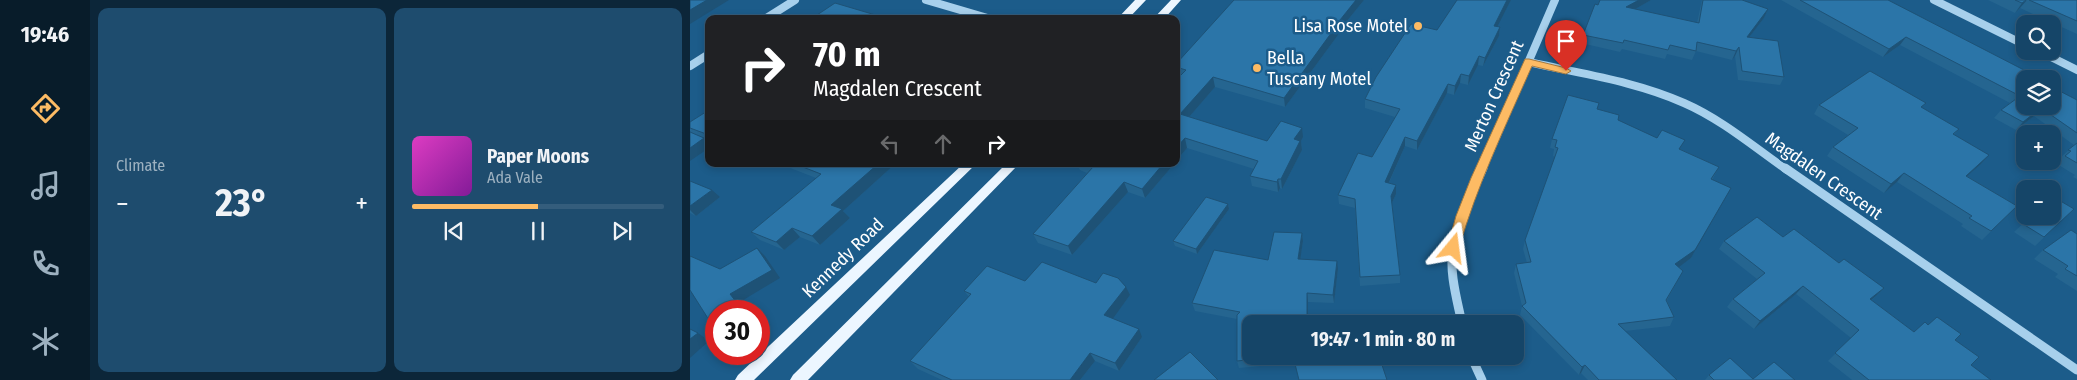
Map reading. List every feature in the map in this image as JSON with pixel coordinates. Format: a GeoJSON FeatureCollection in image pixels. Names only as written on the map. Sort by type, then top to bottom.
{"type":"FeatureCollection","features":[{"type":"Feature","properties":{"kind":"main road"},"geometry":{"type":"LineString","coordinates":[[1126,15],[1141,0]]}},
{"type":"Feature","properties":{"kind":"main road"},"geometry":{"type":"LineString","coordinates":[[1162,15],[1176,0]]}},
{"type":"Feature","properties":{"kind":"main road","name":"Kennedy Road"},"geometry":{"type":"LineString","coordinates":[[743,380],[967,167]]}},
{"type":"Feature","properties":{"kind":"main road"},"geometry":{"type":"LineString","coordinates":[[798,380],[1010,167]]}},
{"type":"Feature","properties":{"kind":"street"},"geometry":{"type":"LineString","coordinates":[[772,15],[796,0]]}},
{"type":"Feature","properties":{"kind":"street"},"geometry":{"type":"LineString","coordinates":[[926,0],[977,15]]}},
{"type":"Feature","properties":{"kind":"street","name":"Merton Crescent"},"geometry":{"type":"LineString","coordinates":[[1460,315],[1453,283],[1453,248],[1462,216],[1555,0]]}},
{"type":"Feature","properties":{"kind":"street"},"geometry":{"type":"LineString","coordinates":[[1934,0],[2016,41]]}},
{"type":"Feature","properties":{"kind":"street"},"geometry":{"type":"LineString","coordinates":[[690,66],[705,57]]}},
{"type":"Feature","properties":{"kind":"street"},"geometry":{"type":"LineString","coordinates":[[2056,60],[2077,70]]}},
{"type":"Feature","properties":{"kind":"street","name":"Magdalen Crescent"},"geometry":{"type":"LineString","coordinates":[[1529,62],[1639,88],[1678,100],[1697,109],[1731,130],[2077,370]]}},
{"type":"Feature","properties":{"kind":"street"},"geometry":{"type":"LineString","coordinates":[[1476,365],[1482,380]]}},
{"type":"Feature","properties":{"kind":"building"},"geometry":{"type":"Polygon","coordinates":[[[690,0],[707,0],[690,10],[690,0]]]}},
{"type":"Feature","properties":{"kind":"building"},"geometry":{"type":"Polygon","coordinates":[[[1234,0],[1356,0],[1284,98],[1213,77],[1180,114],[1180,76],[1186,70],[1180,68],[1180,60],[1234,0]]]}},
{"type":"Feature","properties":{"kind":"building"},"geometry":{"type":"Polygon","coordinates":[[[1457,0],[1507,0],[1494,26],[1500,27],[1485,58],[1479,56],[1469,76],[1461,74],[1455,86],[1448,84],[1417,141],[1405,137],[1385,182],[1396,185],[1391,196],[1400,275],[1360,277],[1355,199],[1338,195],[1358,153],[1372,157],[1400,109],[1365,99],[1376,77],[1411,24],[1437,30],[1457,0]]]}},
{"type":"Feature","properties":{"kind":"building"},"geometry":{"type":"Polygon","coordinates":[[[1600,0],[1639,0],[1626,7],[1699,23],[1703,0],[1742,0],[1768,9],[1747,37],[1778,41],[1784,77],[1742,71],[1739,47],[1736,51],[1697,42],[1696,51],[1670,45],[1668,50],[1624,40],[1623,43],[1583,35],[1595,4],[1598,5],[1600,0]]]}},
{"type":"Feature","properties":{"kind":"building"},"geometry":{"type":"Polygon","coordinates":[[[1800,0],[1888,0],[2024,70],[2016,70],[2016,94],[1906,37],[1889,49],[1800,0]]]}},
{"type":"Feature","properties":{"kind":"building"},"geometry":{"type":"Polygon","coordinates":[[[2015,0],[2026,0],[2022,3],[2015,0]]]}},
{"type":"Feature","properties":{"kind":"building"},"geometry":{"type":"Polygon","coordinates":[[[2029,0],[2077,0],[2077,21],[2029,0]]]}},
{"type":"Feature","properties":{"kind":"building"},"geometry":{"type":"Polygon","coordinates":[[[835,3],[876,15],[817,15],[835,3]]]}},
{"type":"Feature","properties":{"kind":"building"},"geometry":{"type":"Polygon","coordinates":[[[1870,71],[1926,103],[1921,107],[1959,129],[1953,134],[1989,155],[1966,176],[2016,207],[1991,231],[1969,218],[1972,216],[1904,173],[1891,184],[1833,147],[1858,128],[1819,105],[1870,71]]]}},
{"type":"Feature","properties":{"kind":"building"},"geometry":{"type":"Polygon","coordinates":[[[2061,92],[2077,100],[2077,133],[2051,115],[2061,115],[2061,92]]]}},
{"type":"Feature","properties":{"kind":"building"},"geometry":{"type":"Polygon","coordinates":[[[1568,95],[1599,103],[1597,109],[1619,115],[1618,120],[1657,138],[1662,130],[1685,140],[1679,149],[1719,167],[1711,179],[1731,188],[1695,250],[1675,264],[1683,271],[1666,300],[1674,317],[1618,324],[1677,380],[1599,380],[1585,365],[1582,367],[1522,306],[1526,303],[1516,264],[1531,262],[1525,240],[1558,148],[1555,147],[1557,140],[1552,139],[1568,95]]]}},
{"type":"Feature","properties":{"kind":"building"},"geometry":{"type":"Polygon","coordinates":[[[2016,99],[2016,115],[2032,115],[2023,122],[2001,110],[2016,99]]]}},
{"type":"Feature","properties":{"kind":"building"},"geometry":{"type":"Polygon","coordinates":[[[705,113],[705,134],[690,128],[690,122],[705,113]]]}},
{"type":"Feature","properties":{"kind":"building"},"geometry":{"type":"Polygon","coordinates":[[[1180,114],[1267,141],[1281,121],[1302,128],[1294,139],[1300,141],[1281,179],[1278,179],[1277,182],[1250,176],[1258,161],[1185,138],[1180,144],[1180,114]]]}},
{"type":"Feature","properties":{"kind":"building"},"geometry":{"type":"Polygon","coordinates":[[[690,132],[704,138],[690,148],[690,132]]]}},
{"type":"Feature","properties":{"kind":"building"},"geometry":{"type":"Polygon","coordinates":[[[2077,143],[2077,163],[2065,156],[2071,151],[2068,150],[2077,143]]]}},
{"type":"Feature","properties":{"kind":"building"},"geometry":{"type":"Polygon","coordinates":[[[803,167],[875,167],[831,205],[842,209],[812,236],[792,228],[776,242],[751,232],[821,174],[803,167]]]}},
{"type":"Feature","properties":{"kind":"building"},"geometry":{"type":"Polygon","coordinates":[[[1093,167],[1160,167],[1142,189],[1124,182],[1068,246],[1033,234],[1093,167]]]}},
{"type":"Feature","properties":{"kind":"building"},"geometry":{"type":"Polygon","coordinates":[[[690,181],[712,190],[690,206],[690,181]]]}},
{"type":"Feature","properties":{"kind":"building"},"geometry":{"type":"Polygon","coordinates":[[[1206,197],[1228,204],[1196,249],[1173,241],[1206,197]]]}},
{"type":"Feature","properties":{"kind":"building"},"geometry":{"type":"Polygon","coordinates":[[[2061,201],[2074,209],[2061,221],[2061,201]]]}},
{"type":"Feature","properties":{"kind":"building"},"geometry":{"type":"Polygon","coordinates":[[[1757,217],[1783,237],[1794,229],[1839,263],[1844,259],[1884,288],[1870,299],[1914,332],[1925,322],[1928,325],[1937,317],[1961,334],[1955,340],[1979,357],[1971,365],[1991,380],[1869,380],[1835,353],[1859,330],[1803,286],[1760,321],[1733,299],[1765,273],[1724,241],[1757,217]]]}},
{"type":"Feature","properties":{"kind":"building"},"geometry":{"type":"Polygon","coordinates":[[[2025,225],[2057,225],[2044,237],[2025,225]]]}},
{"type":"Feature","properties":{"kind":"building"},"geometry":{"type":"Polygon","coordinates":[[[2071,230],[2077,234],[2077,276],[2065,269],[2068,266],[2043,250],[2071,230]]]}},
{"type":"Feature","properties":{"kind":"building"},"geometry":{"type":"Polygon","coordinates":[[[1274,232],[1302,233],[1298,259],[1337,261],[1333,295],[1307,293],[1307,315],[1242,315],[1242,360],[1237,361],[1237,315],[1240,312],[1192,303],[1214,250],[1268,260],[1274,232]]]}},
{"type":"Feature","properties":{"kind":"building"},"geometry":{"type":"Polygon","coordinates":[[[757,248],[772,270],[730,294],[735,300],[705,300],[705,314],[690,290],[690,256],[720,269],[757,248]]]}},
{"type":"Feature","properties":{"kind":"building"},"geometry":{"type":"Polygon","coordinates":[[[1042,262],[1096,283],[1103,273],[1118,278],[1126,287],[1104,315],[1139,329],[1115,363],[1090,353],[1070,380],[952,380],[910,361],[971,294],[964,291],[987,266],[1025,281],[1042,262]]]}},
{"type":"Feature","properties":{"kind":"building"},"geometry":{"type":"Polygon","coordinates":[[[690,329],[698,333],[690,339],[690,329]]]}},
{"type":"Feature","properties":{"kind":"building"},"geometry":{"type":"Polygon","coordinates":[[[1190,352],[1218,380],[1154,380],[1190,352]]]}},
{"type":"Feature","properties":{"kind":"building"},"geometry":{"type":"Polygon","coordinates":[[[1730,358],[1753,379],[1774,362],[1795,380],[1714,380],[1709,375],[1730,358]]]}},
{"type":"Feature","properties":{"kind":"building"},"geometry":{"type":"Polygon","coordinates":[[[1295,365],[1382,365],[1387,380],[1299,380],[1295,365]]]}},
{"type":"Feature","properties":{"kind":"place","name":"Lisa Rose Motel"},"geometry":{"type":"Point","coordinates":[1418,26]}},
{"type":"Feature","properties":{"kind":"place","name":"Bella Tuscany Motel"},"geometry":{"type":"Point","coordinates":[1257,68]}},
{"type":"Feature","properties":{"kind":"route"},"geometry":{"type":"LineString","coordinates":[[1453,248],[1462,216],[1477,178],[1529,62],[1566,71]]}}]}
